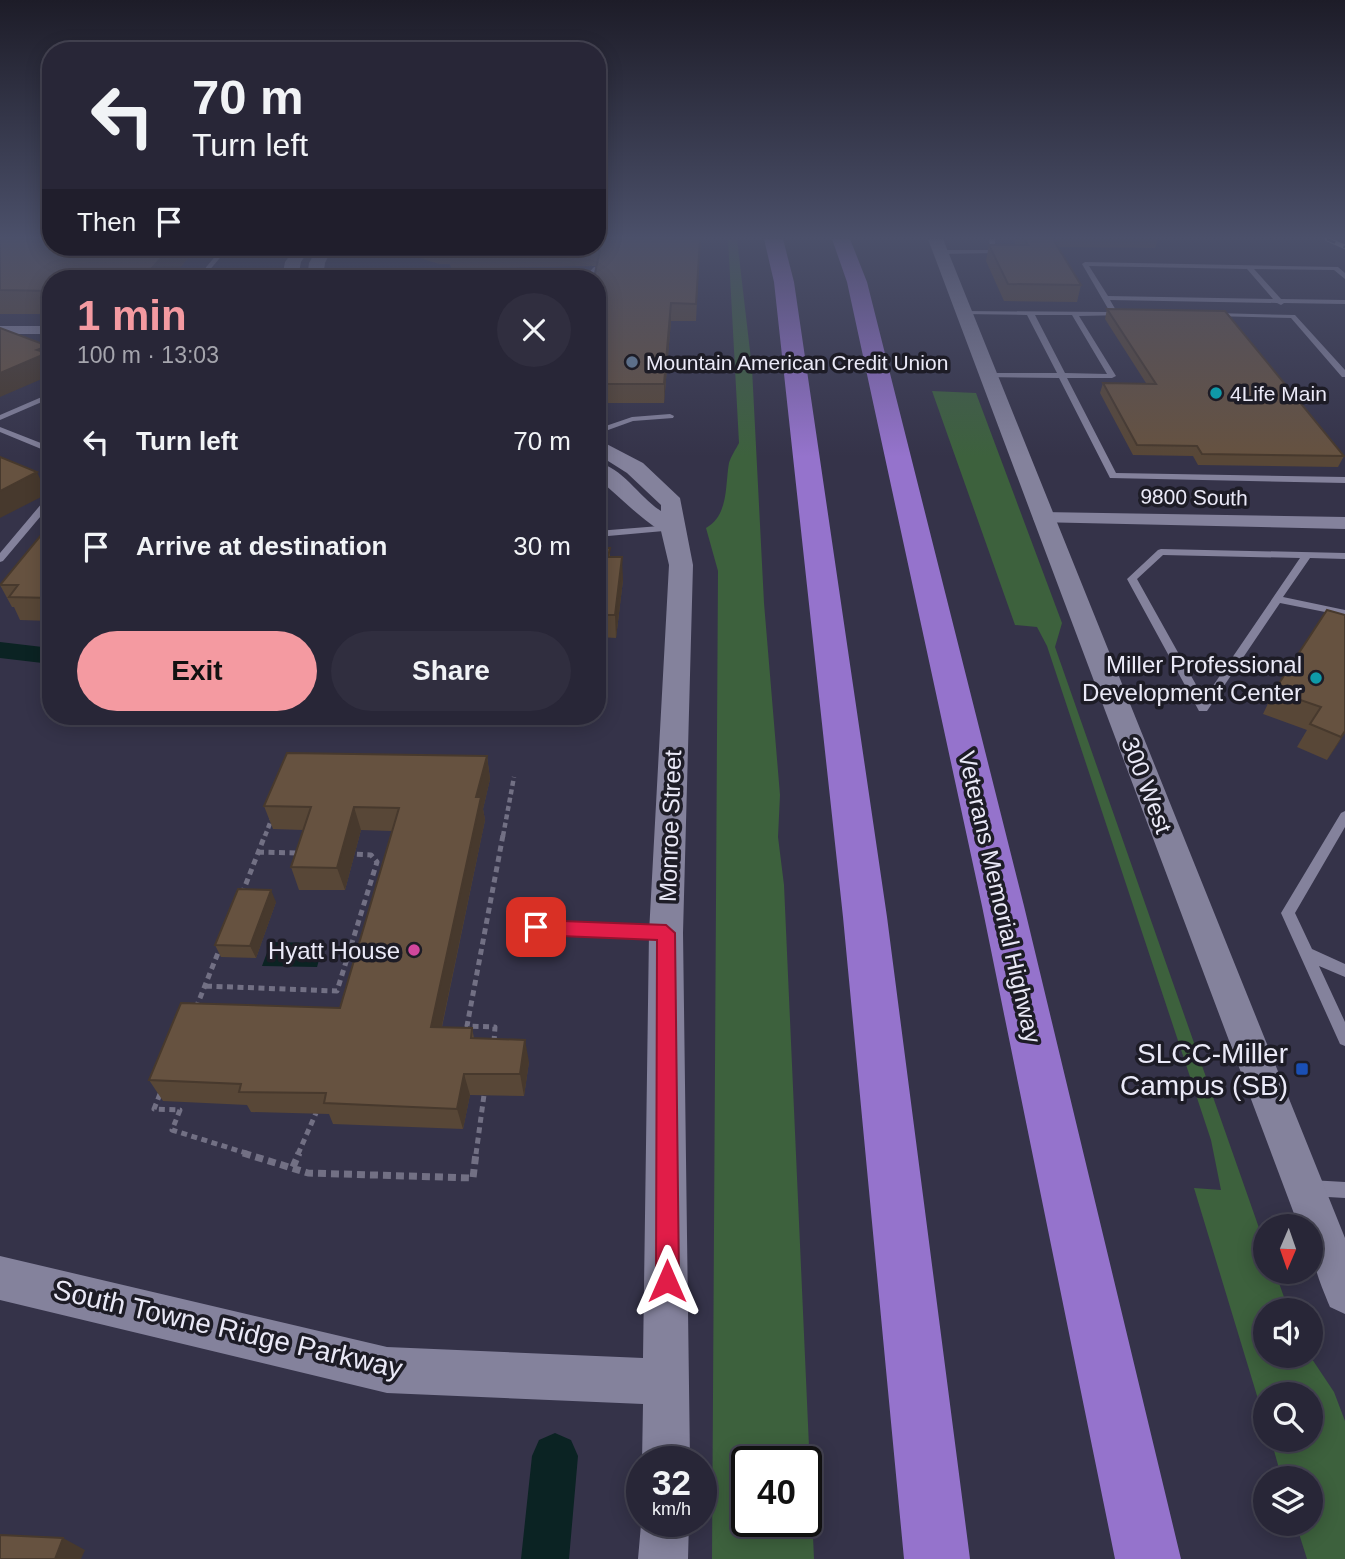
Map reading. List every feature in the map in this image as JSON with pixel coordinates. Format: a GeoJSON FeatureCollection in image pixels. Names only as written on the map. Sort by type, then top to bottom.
{"type":"FeatureCollection","features":[{"type":"Feature","properties":{"kind":"highway"},"geometry":{"type":"LineString","coordinates":[[788,312],[865,917],[937,1559]]}},
{"type":"Feature","properties":{"kind":"highway","name":"Veterans Memorial Highway"},"geometry":{"type":"LineString","coordinates":[[864,312],[1000,893],[1149,1559]]}},
{"type":"Feature","properties":{"kind":"street","name":"300 West"},"geometry":{"type":"LineString","coordinates":[[963,312],[1345,1292]]}},
{"type":"Feature","properties":{"kind":"street"},"geometry":{"type":"LineString","coordinates":[[0,330],[42,330]]}},
{"type":"Feature","properties":{"kind":"street","name":"Monroe Street"},"geometry":{"type":"LineString","coordinates":[[606,450],[635,468],[672,503],[672,528],[680,552],[681,590],[666,933],[666,1446]]}},
{"type":"Feature","properties":{"kind":"street"},"geometry":{"type":"LineString","coordinates":[[606,475],[629,493],[642,509],[672,528]]}},
{"type":"Feature","properties":{"kind":"street","name":"9800 South"},"geometry":{"type":"LineString","coordinates":[[1042,518],[1345,523]]}},
{"type":"Feature","properties":{"kind":"street","name":"South Towne Ridge Parkway"},"geometry":{"type":"LineString","coordinates":[[0,1278],[387,1370],[668,1382]]}},
{"type":"Feature","properties":{"kind":"street"},"geometry":{"type":"LineString","coordinates":[[663,1559],[664,1537]]}},
{"type":"Feature","properties":{"kind":"lane"},"geometry":{"type":"LineString","coordinates":[[963,312],[1129,314]]}},
{"type":"Feature","properties":{"kind":"lane"},"geometry":{"type":"LineString","coordinates":[[1289,312],[1345,375]]}},
{"type":"Feature","properties":{"kind":"lane"},"geometry":{"type":"LineString","coordinates":[[1030,313],[1113,476],[1345,480]]}},
{"type":"Feature","properties":{"kind":"lane"},"geometry":{"type":"LineString","coordinates":[[988,374],[1112,376],[1075,314]]}},
{"type":"Feature","properties":{"kind":"lane"},"geometry":{"type":"LineString","coordinates":[[1211,315],[1293,316]]}},
{"type":"Feature","properties":{"kind":"lane"},"geometry":{"type":"LineString","coordinates":[[0,418],[42,398]]}},
{"type":"Feature","properties":{"kind":"lane"},"geometry":{"type":"LineString","coordinates":[[606,429],[632,419],[670,416]]}},
{"type":"Feature","properties":{"kind":"lane"},"geometry":{"type":"LineString","coordinates":[[0,429],[42,446]]}},
{"type":"Feature","properties":{"kind":"lane"},"geometry":{"type":"LineString","coordinates":[[0,559],[42,509]]}},
{"type":"Feature","properties":{"kind":"lane"},"geometry":{"type":"LineString","coordinates":[[606,533],[672,528]]}},
{"type":"Feature","properties":{"kind":"lane"},"geometry":{"type":"LineString","coordinates":[[1307,555],[1203,708],[1132,579],[1161,552],[1307,555],[1345,556]]}},
{"type":"Feature","properties":{"kind":"lane"},"geometry":{"type":"LineString","coordinates":[[1277,599],[1345,613]]}},
{"type":"Feature","properties":{"kind":"lane"},"geometry":{"type":"LineString","coordinates":[[1345,816],[1288,913],[1345,1039]]}},
{"type":"Feature","properties":{"kind":"lane"},"geometry":{"type":"LineString","coordinates":[[536,927],[666,933]]}},
{"type":"Feature","properties":{"kind":"lane"},"geometry":{"type":"LineString","coordinates":[[1308,954],[1345,971]]}},
{"type":"Feature","properties":{"kind":"lane"},"geometry":{"type":"LineString","coordinates":[[1305,1188],[1345,1190]]}},
{"type":"Feature","properties":{"kind":"path"},"geometry":{"type":"LineString","coordinates":[[493,1049],[495,1027],[467,1026],[514,777]]}},
{"type":"Feature","properties":{"kind":"path"},"geometry":{"type":"LineString","coordinates":[[239,901],[278,804]]}},
{"type":"Feature","properties":{"kind":"path"},"geometry":{"type":"LineString","coordinates":[[258,852],[309,853]]}},
{"type":"Feature","properties":{"kind":"path"},"geometry":{"type":"LineString","coordinates":[[206,986],[337,991],[377,862],[371,855],[346,854]]}},
{"type":"Feature","properties":{"kind":"path"},"geometry":{"type":"LineString","coordinates":[[373,874],[383,875]]}},
{"type":"Feature","properties":{"kind":"path"},"geometry":{"type":"LineString","coordinates":[[195,1010],[225,937]]}},
{"type":"Feature","properties":{"kind":"path"},"geometry":{"type":"LineString","coordinates":[[164,1084],[154,1109],[180,1110],[172,1130],[308,1173],[473,1178],[484,1095]]}},
{"type":"Feature","properties":{"kind":"path"},"geometry":{"type":"LineString","coordinates":[[293,1167],[316,1114]]}},
{"type":"Feature","properties":{"kind":"green space"},"geometry":{"type":"Polygon","coordinates":[[[732,312],[745,312],[752,368],[764,603],[780,795],[778,837],[784,885],[809,1446],[731,1446],[731,1537],[813,1537],[814,1559],[712,1559],[712,1537],[717,1537],[717,1446],[713,1446],[718,571],[706,528],[722,508],[729,463],[739,443],[732,312]]]}},
{"type":"Feature","properties":{"kind":"green space"},"geometry":{"type":"Polygon","coordinates":[[[932,391],[976,393],[1062,623],[1055,647],[1254,1214],[1253,1284],[1279,1284],[1284,1298],[1253,1298],[1253,1368],[1318,1368],[1334,1392],[1345,1421],[1345,1559],[1307,1559],[1300,1536],[1323,1536],[1323,1466],[1278,1466],[1274,1452],[1323,1452],[1323,1382],[1253,1382],[1194,1188],[1221,1190],[1211,1140],[1047,646],[1037,627],[1015,625],[932,391]]]}},
{"type":"Feature","properties":{"kind":"shaded area"},"geometry":{"type":"Polygon","coordinates":[[[271,942],[324,943],[317,967],[262,966],[271,942]]]}},
{"type":"Feature","properties":{"kind":"building","name":"Mountain American Credit Union"},"geometry":{"type":"Polygon","coordinates":[[[606,312],[670,312],[664,384],[606,384],[606,312]]]}},
{"type":"Feature","properties":{"kind":"building","name":"4Life Main"},"geometry":{"type":"Polygon","coordinates":[[[1109,312],[1226,312],[1344,456],[1202,454],[1197,446],[1137,445],[1103,383],[1156,384],[1109,312]]]}},
{"type":"Feature","properties":{"kind":"building"},"geometry":{"type":"Polygon","coordinates":[[[0,328],[42,344],[42,348],[37,350],[42,352],[42,355],[0,373],[0,328]]]}},
{"type":"Feature","properties":{"kind":"building"},"geometry":{"type":"Polygon","coordinates":[[[0,457],[37,472],[0,491],[0,457]]]}},
{"type":"Feature","properties":{"kind":"building"},"geometry":{"type":"Polygon","coordinates":[[[42,534],[42,598],[9,597],[18,585],[0,585],[42,534]]]}},
{"type":"Feature","properties":{"kind":"building"},"geometry":{"type":"Polygon","coordinates":[[[606,548],[610,548],[608,557],[622,557],[615,615],[606,615],[606,548]]]}},
{"type":"Feature","properties":{"kind":"building","name":"Miller Professional Development Center"},"geometry":{"type":"Polygon","coordinates":[[[1327,610],[1345,615],[1345,731],[1341,737],[1310,724],[1321,707],[1274,691],[1327,610]]]}},
{"type":"Feature","properties":{"kind":"building","name":"Hyatt House"},"geometry":{"type":"Polygon","coordinates":[[[287,753],[487,756],[476,797],[481,797],[431,1027],[472,1028],[471,1038],[525,1040],[520,1074],[464,1074],[457,1109],[324,1103],[326,1093],[239,1092],[241,1084],[149,1080],[181,1003],[340,1008],[399,808],[354,807],[337,868],[291,867],[311,807],[264,806],[287,753]]]}},
{"type":"Feature","properties":{"kind":"building"},"geometry":{"type":"Polygon","coordinates":[[[238,889],[271,890],[250,946],[215,945],[238,889]]]}},
{"type":"Feature","properties":{"kind":"building"},"geometry":{"type":"Polygon","coordinates":[[[0,1535],[63,1538],[55,1559],[0,1559],[0,1535]]]}},
{"type":"Feature","properties":{"kind":"waterway"},"geometry":{"type":"LineString","coordinates":[[0,650],[42,655]]}},
{"type":"Feature","properties":{"kind":"waterway"},"geometry":{"type":"LineString","coordinates":[[545,1559],[555,1456]]}},
{"type":"Feature","properties":{"kind":"place","name":"Mountain American Credit Union"},"geometry":{"type":"Point","coordinates":[632,362]}},
{"type":"Feature","properties":{"kind":"place","name":"4Life Main"},"geometry":{"type":"Point","coordinates":[1216,393]}},
{"type":"Feature","properties":{"kind":"place","name":"Miller Professional Development Center"},"geometry":{"type":"Point","coordinates":[1316,678]}},
{"type":"Feature","properties":{"kind":"place","name":"Hyatt House"},"geometry":{"type":"Point","coordinates":[414,950]}},
{"type":"Feature","properties":{"kind":"place","name":"SLCC-Miller Campus (SB)"},"geometry":{"type":"Point","coordinates":[1302,1069]}},
{"type":"Feature","properties":{"kind":"route"},"geometry":{"type":"LineString","coordinates":[[536,927],[666,933],[667,1281]]}}]}
